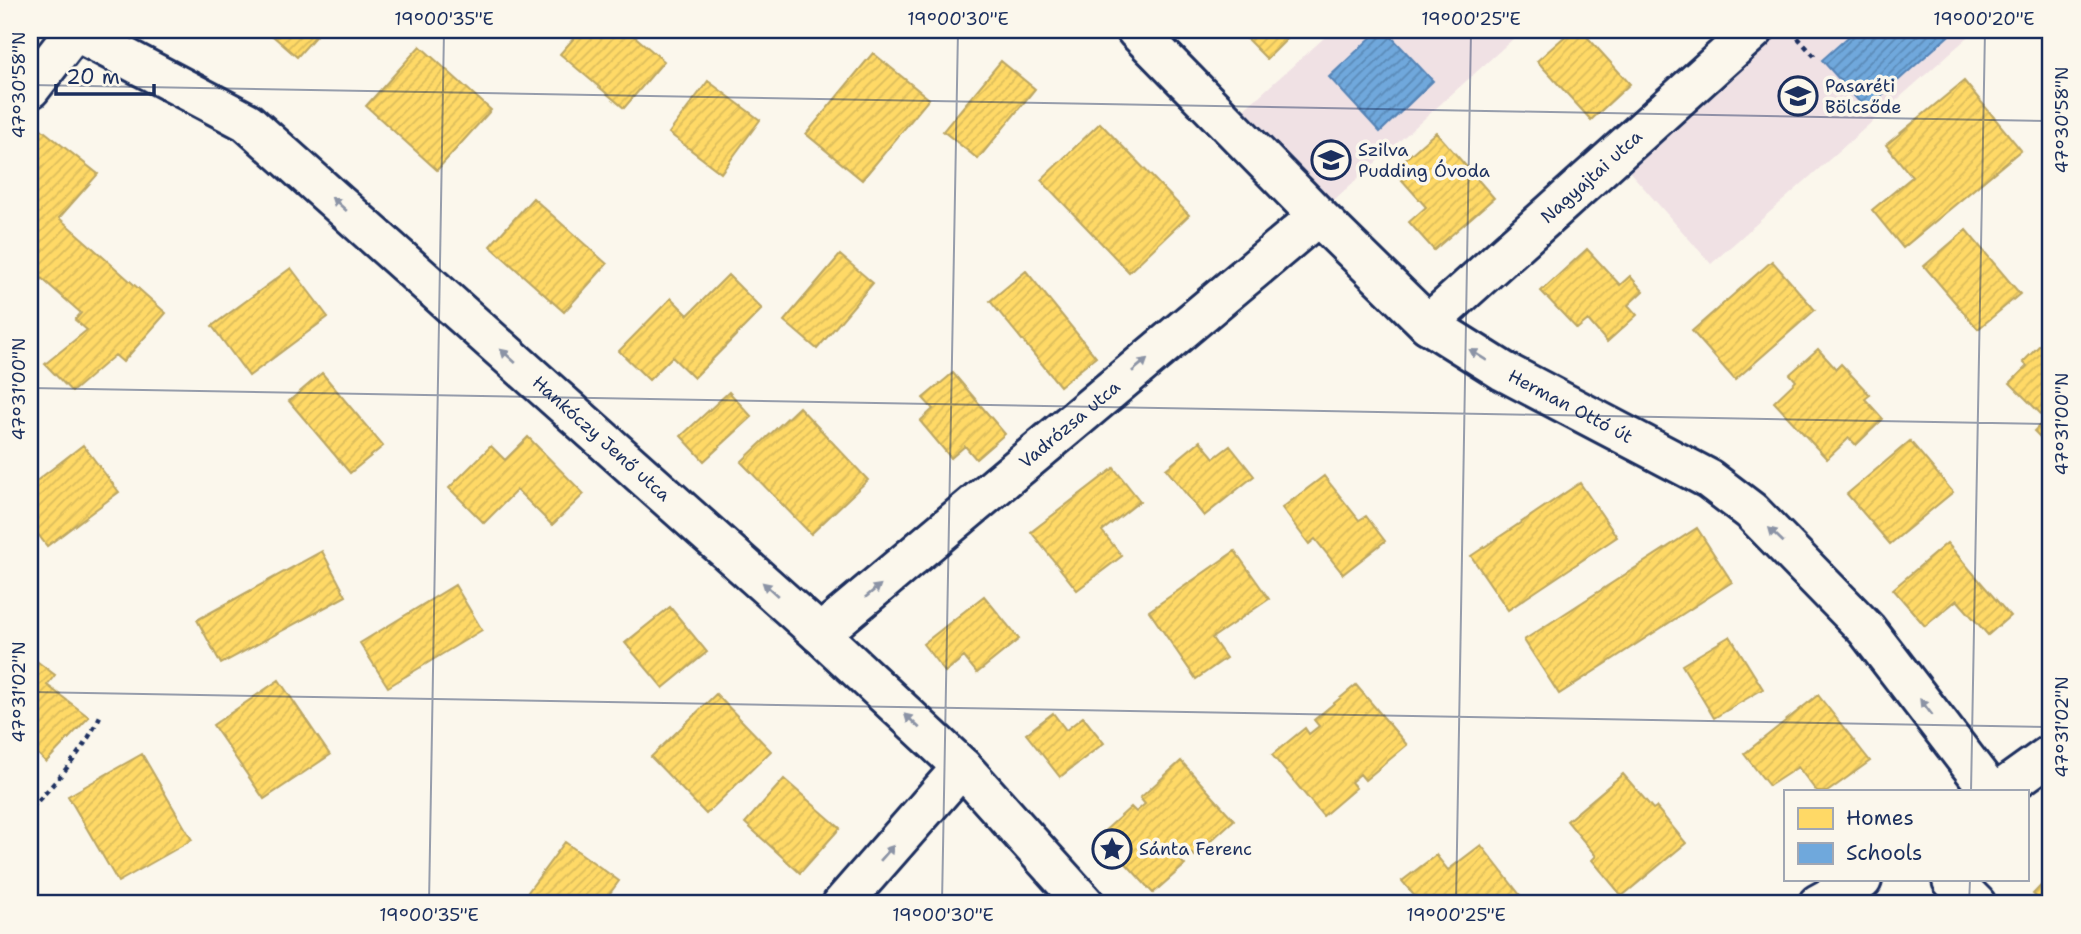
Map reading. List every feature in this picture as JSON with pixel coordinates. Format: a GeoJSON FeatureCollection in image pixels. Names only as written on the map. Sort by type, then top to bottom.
{"type":"FeatureCollection","features":[{"type":"Feature","properties":{"kind":"street"},"geometry":{"type":"LineString","coordinates":[[30,89],[74,30]]}},
{"type":"Feature","properties":{"kind":"street","name":"Hankóczy Jenő utca"},"geometry":{"type":"LineString","coordinates":[[74,30],[247,122],[820,634],[962,767],[1085,904]]}},
{"type":"Feature","properties":{"kind":"street","name":"Herman Ottó út"},"geometry":{"type":"LineString","coordinates":[[1136,30],[1428,324],[1503,371],[1709,478],[1751,511],[1866,629],[1989,790]]}},
{"type":"Feature","properties":{"kind":"street","name":"Nagyajtai utca"},"geometry":{"type":"LineString","coordinates":[[1428,324],[1754,30]]}},
{"type":"Feature","properties":{"kind":"street","name":"Vadrózsa utca"},"geometry":{"type":"LineString","coordinates":[[820,634],[1318,216]]}},
{"type":"Feature","properties":{"kind":"street"},"geometry":{"type":"LineString","coordinates":[[2001,790],[2051,754]]}},
{"type":"Feature","properties":{"kind":"street"},"geometry":{"type":"LineString","coordinates":[[842,904],[962,767]]}},
{"type":"Feature","properties":{"kind":"street"},"geometry":{"type":"LineString","coordinates":[[1818,904],[1860,881]]}},
{"type":"Feature","properties":{"kind":"street"},"geometry":{"type":"LineString","coordinates":[[1953,881],[1976,904]]}},
{"type":"Feature","properties":{"kind":"path"},"geometry":{"type":"LineString","coordinates":[[1791,30],[1816,58]]}},
{"type":"Feature","properties":{"kind":"path"},"geometry":{"type":"LineString","coordinates":[[31,808],[70,768],[78,751],[91,737],[102,712]]}},
{"type":"Feature","properties":{"kind":"shaded area","name":"Szilva Pudding Óvoda"},"geometry":{"type":"Polygon","coordinates":[[[1333,30],[1523,30],[1326,207],[1240,113],[1333,30]]]}},
{"type":"Feature","properties":{"kind":"shaded area","name":"Pasaréti Bölcsőde"},"geometry":{"type":"Polygon","coordinates":[[[1770,30],[1976,30],[1711,264],[1621,162],[1770,30]]]}},
{"type":"Feature","properties":{"kind":"building: Homes"},"geometry":{"type":"Polygon","coordinates":[[[266,30],[321,30],[297,57],[266,30]]]}},
{"type":"Feature","properties":{"kind":"building: Homes"},"geometry":{"type":"Polygon","coordinates":[[[581,30],[627,30],[664,61],[624,108],[560,54],[581,30]]]}},
{"type":"Feature","properties":{"kind":"building: Homes"},"geometry":{"type":"Polygon","coordinates":[[[1238,30],[1296,30],[1267,59],[1238,30]]]}},
{"type":"Feature","properties":{"kind":"building: Homes"},"geometry":{"type":"Polygon","coordinates":[[[1572,30],[1581,30],[1630,84],[1591,120],[1537,61],[1572,30]]]}},
{"type":"Feature","properties":{"kind":"building: Homes"},"geometry":{"type":"Polygon","coordinates":[[[420,46],[491,110],[437,170],[366,106],[420,46]]]}},
{"type":"Feature","properties":{"kind":"building: Homes"},"geometry":{"type":"Polygon","coordinates":[[[873,53],[929,99],[862,180],[806,134],[873,53]]]}},
{"type":"Feature","properties":{"kind":"building: Homes"},"geometry":{"type":"Polygon","coordinates":[[[1001,61],[1035,89],[978,159],[943,131],[1001,61]]]}},
{"type":"Feature","properties":{"kind":"building: Homes"},"geometry":{"type":"Polygon","coordinates":[[[708,81],[760,120],[721,173],[669,133],[708,81]]]}},
{"type":"Feature","properties":{"kind":"building: Homes"},"geometry":{"type":"Polygon","coordinates":[[[1964,81],[2021,150],[1903,248],[1872,210],[1912,177],[1886,145],[1964,81]]]}},
{"type":"Feature","properties":{"kind":"building: Homes"},"geometry":{"type":"Polygon","coordinates":[[[1100,123],[1189,215],[1129,272],[1041,180],[1100,123]]]}},
{"type":"Feature","properties":{"kind":"building: Homes"},"geometry":{"type":"Polygon","coordinates":[[[40,128],[98,174],[59,218],[166,313],[123,362],[115,355],[72,392],[45,364],[87,330],[75,320],[81,313],[30,268],[30,142],[40,128]]]}},
{"type":"Feature","properties":{"kind":"building: Homes"},"geometry":{"type":"Polygon","coordinates":[[[1436,132],[1494,198],[1434,250],[1409,222],[1426,207],[1393,170],[1436,132]]]}},
{"type":"Feature","properties":{"kind":"building: Homes"},"geometry":{"type":"Polygon","coordinates":[[[533,198],[607,264],[564,312],[490,246],[533,198]]]}},
{"type":"Feature","properties":{"kind":"building: Homes"},"geometry":{"type":"Polygon","coordinates":[[[1966,230],[2020,294],[1978,329],[1924,266],[1966,230]]]}},
{"type":"Feature","properties":{"kind":"building: Homes"},"geometry":{"type":"Polygon","coordinates":[[[1587,249],[1620,285],[1630,276],[1643,291],[1628,305],[1637,315],[1607,342],[1588,320],[1577,329],[1541,291],[1587,249]]]}},
{"type":"Feature","properties":{"kind":"building: Homes"},"geometry":{"type":"Polygon","coordinates":[[[840,255],[873,283],[817,349],[784,321],[840,255]]]}},
{"type":"Feature","properties":{"kind":"building: Homes"},"geometry":{"type":"Polygon","coordinates":[[[1772,261],[1815,310],[1735,380],[1692,331],[1772,261]]]}},
{"type":"Feature","properties":{"kind":"building: Homes"},"geometry":{"type":"Polygon","coordinates":[[[291,268],[328,317],[249,376],[212,326],[291,268]]]}},
{"type":"Feature","properties":{"kind":"building: Homes"},"geometry":{"type":"Polygon","coordinates":[[[1026,271],[1096,357],[1060,386],[990,301],[1026,271]]]}},
{"type":"Feature","properties":{"kind":"building: Homes"},"geometry":{"type":"Polygon","coordinates":[[[728,275],[762,309],[694,378],[672,357],[649,380],[619,351],[671,298],[688,315],[728,275]]]}},
{"type":"Feature","properties":{"kind":"building: Homes"},"geometry":{"type":"Polygon","coordinates":[[[2051,341],[2051,448],[2034,431],[2046,419],[2010,383],[2027,366],[2023,362],[2041,344],[2045,348],[2051,341]]]}},
{"type":"Feature","properties":{"kind":"building: Homes"},"geometry":{"type":"Polygon","coordinates":[[[1818,349],[1836,369],[1841,364],[1870,395],[1865,399],[1883,419],[1856,445],[1849,438],[1827,459],[1774,402],[1796,381],[1790,374],[1818,349]]]}},
{"type":"Feature","properties":{"kind":"building: Homes"},"geometry":{"type":"Polygon","coordinates":[[[322,373],[383,446],[350,473],[289,401],[322,373]]]}},
{"type":"Feature","properties":{"kind":"building: Homes"},"geometry":{"type":"Polygon","coordinates":[[[953,373],[1005,434],[976,459],[965,446],[951,458],[920,421],[933,409],[923,398],[953,373]]]}},
{"type":"Feature","properties":{"kind":"building: Homes"},"geometry":{"type":"Polygon","coordinates":[[[729,392],[752,417],[704,461],[681,436],[729,392]]]}},
{"type":"Feature","properties":{"kind":"building: Homes"},"geometry":{"type":"Polygon","coordinates":[[[799,407],[868,480],[811,534],[741,462],[799,407]]]}},
{"type":"Feature","properties":{"kind":"building: Homes"},"geometry":{"type":"Polygon","coordinates":[[[528,437],[584,494],[552,525],[517,490],[484,523],[449,488],[491,446],[505,460],[528,437]]]}},
{"type":"Feature","properties":{"kind":"building: Homes"},"geometry":{"type":"Polygon","coordinates":[[[1200,441],[1214,458],[1230,446],[1254,476],[1204,516],[1166,469],[1200,441]]]}},
{"type":"Feature","properties":{"kind":"building: Homes"},"geometry":{"type":"Polygon","coordinates":[[[1910,441],[1953,492],[1890,544],[1847,494],[1910,441]]]}},
{"type":"Feature","properties":{"kind":"building: Homes"},"geometry":{"type":"Polygon","coordinates":[[[83,445],[119,492],[47,546],[30,524],[30,486],[83,445]]]}},
{"type":"Feature","properties":{"kind":"building: Homes"},"geometry":{"type":"Polygon","coordinates":[[[1114,468],[1140,501],[1102,531],[1122,556],[1077,590],[1031,532],[1114,468]]]}},
{"type":"Feature","properties":{"kind":"building: Homes"},"geometry":{"type":"Polygon","coordinates":[[[1324,476],[1359,520],[1366,516],[1385,541],[1343,574],[1315,539],[1309,544],[1282,508],[1324,476]]]}},
{"type":"Feature","properties":{"kind":"building: Homes"},"geometry":{"type":"Polygon","coordinates":[[[1580,483],[1617,537],[1508,610],[1471,556],[1580,483]]]}},
{"type":"Feature","properties":{"kind":"building: Homes"},"geometry":{"type":"Polygon","coordinates":[[[1697,528],[1732,582],[1559,694],[1524,640],[1697,528]]]}},
{"type":"Feature","properties":{"kind":"building: Homes"},"geometry":{"type":"Polygon","coordinates":[[[1947,543],[2010,616],[1988,635],[1957,600],[1925,626],[1893,589],[1947,543]]]}},
{"type":"Feature","properties":{"kind":"building: Homes"},"geometry":{"type":"Polygon","coordinates":[[[322,551],[346,596],[221,664],[197,620],[322,551]]]}},
{"type":"Feature","properties":{"kind":"building: Homes"},"geometry":{"type":"Polygon","coordinates":[[[1235,551],[1269,599],[1212,638],[1226,658],[1196,679],[1149,611],[1235,551]]]}},
{"type":"Feature","properties":{"kind":"building: Homes"},"geometry":{"type":"Polygon","coordinates":[[[455,585],[482,630],[388,687],[360,643],[455,585]]]}},
{"type":"Feature","properties":{"kind":"building: Homes"},"geometry":{"type":"Polygon","coordinates":[[[984,596],[1019,639],[977,673],[964,657],[945,672],[923,644],[984,596]]]}},
{"type":"Feature","properties":{"kind":"building: Homes"},"geometry":{"type":"Polygon","coordinates":[[[670,607],[707,652],[663,688],[625,643],[670,607]]]}},
{"type":"Feature","properties":{"kind":"building: Homes"},"geometry":{"type":"Polygon","coordinates":[[[1730,636],[1763,689],[1714,718],[1682,665],[1730,636]]]}},
{"type":"Feature","properties":{"kind":"building: Homes"},"geometry":{"type":"Polygon","coordinates":[[[30,656],[55,675],[47,685],[89,717],[46,762],[30,746],[30,656]]]}},
{"type":"Feature","properties":{"kind":"building: Homes"},"geometry":{"type":"Polygon","coordinates":[[[279,680],[330,755],[264,799],[213,725],[279,680]]]}},
{"type":"Feature","properties":{"kind":"building: Homes"},"geometry":{"type":"Polygon","coordinates":[[[1356,685],[1407,745],[1365,780],[1360,774],[1351,782],[1356,788],[1323,816],[1272,755],[1305,728],[1309,734],[1319,726],[1314,720],[1356,685]]]}},
{"type":"Feature","properties":{"kind":"building: Homes"},"geometry":{"type":"Polygon","coordinates":[[[716,694],[771,751],[706,814],[651,757],[716,694]]]}},
{"type":"Feature","properties":{"kind":"building: Homes"},"geometry":{"type":"Polygon","coordinates":[[[1818,695],[1870,761],[1830,790],[1815,790],[1798,767],[1769,786],[1744,754],[1818,695]]]}},
{"type":"Feature","properties":{"kind":"building: Homes"},"geometry":{"type":"Polygon","coordinates":[[[1053,713],[1066,730],[1083,717],[1104,743],[1060,777],[1026,734],[1053,713]]]}},
{"type":"Feature","properties":{"kind":"building: Homes"},"geometry":{"type":"Polygon","coordinates":[[[142,754],[192,840],[118,882],[68,796],[142,754]]]}},
{"type":"Feature","properties":{"kind":"building: Homes"},"geometry":{"type":"Polygon","coordinates":[[[1181,761],[1234,820],[1194,856],[1189,851],[1179,859],[1185,865],[1153,893],[1100,835],[1131,807],[1136,812],[1145,804],[1140,798],[1181,761]]]}},
{"type":"Feature","properties":{"kind":"building: Homes"},"geometry":{"type":"Polygon","coordinates":[[[1623,774],[1653,809],[1656,807],[1686,843],[1622,896],[1592,860],[1596,856],[1567,821],[1623,774]]]}},
{"type":"Feature","properties":{"kind":"building: Homes"},"geometry":{"type":"Polygon","coordinates":[[[784,779],[840,828],[800,873],[745,823],[784,779]]]}},
{"type":"Feature","properties":{"kind":"building: Homes"},"geometry":{"type":"Polygon","coordinates":[[[565,842],[619,881],[602,904],[537,904],[525,896],[565,842]]]}},
{"type":"Feature","properties":{"kind":"building: Homes"},"geometry":{"type":"Polygon","coordinates":[[[1481,845],[1527,904],[1421,904],[1402,881],[1436,855],[1448,870],[1481,845]]]}},
{"type":"Feature","properties":{"kind":"building: Homes"},"geometry":{"type":"Polygon","coordinates":[[[2051,875],[2051,904],[2044,904],[2033,894],[2051,875]]]}},
{"type":"Feature","properties":{"kind":"building: Schools"},"geometry":{"type":"Polygon","coordinates":[[[1379,30],[1385,30],[1433,81],[1380,132],[1329,77],[1379,30]]]}},
{"type":"Feature","properties":{"kind":"building: Schools"},"geometry":{"type":"Polygon","coordinates":[[[1856,30],[1955,30],[1866,109],[1822,60],[1856,30]]]}},
{"type":"Feature","properties":{"kind":"place","name":"Pasaréti Bölcsőde"},"geometry":{"type":"Point","coordinates":[1798,96]}},
{"type":"Feature","properties":{"kind":"place","name":"Szilva Pudding Óvoda"},"geometry":{"type":"Point","coordinates":[1331,160]}},
{"type":"Feature","properties":{"kind":"place","name":"Sánta Ferenc"},"geometry":{"type":"Point","coordinates":[1112,849]}}]}
